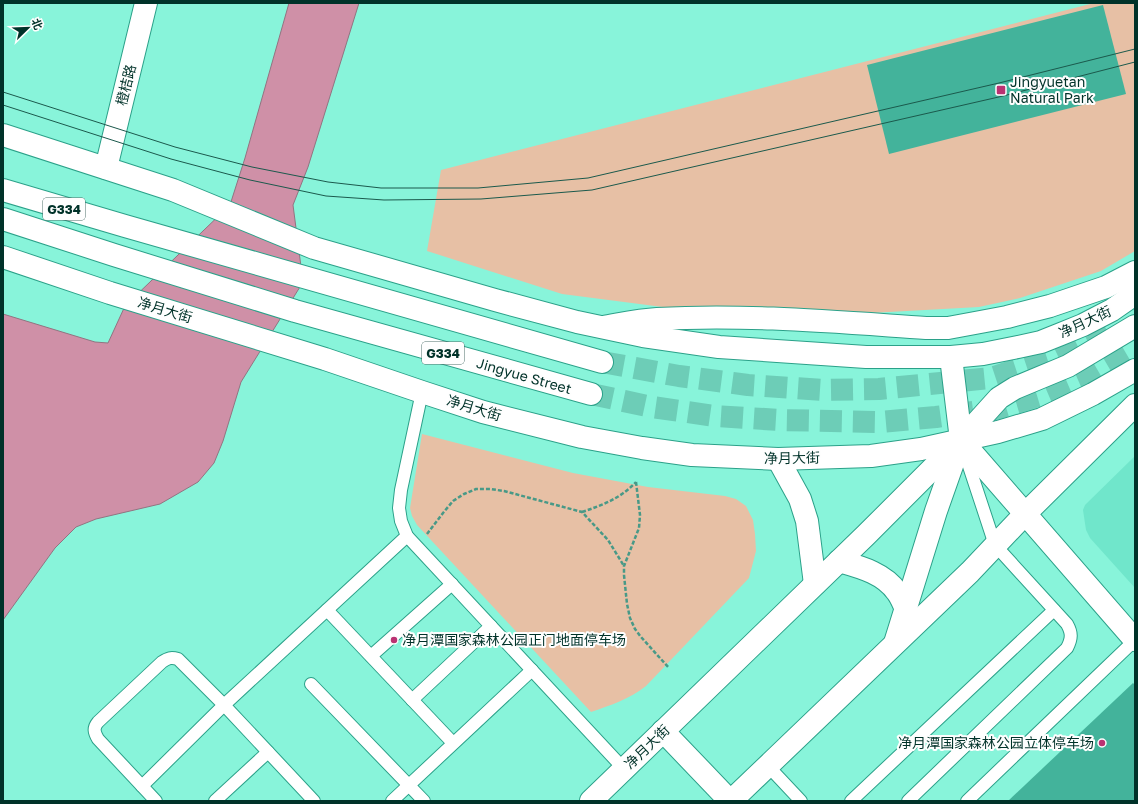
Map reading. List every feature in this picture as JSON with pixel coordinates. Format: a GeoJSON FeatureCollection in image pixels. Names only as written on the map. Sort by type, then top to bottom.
{"type":"FeatureCollection","features":[{"type":"Feature","properties":{"kind":"main road","name":"橙桔路"},"geometry":{"type":"LineString","coordinates":[[106,168],[146,3]]}},
{"type":"Feature","properties":{"kind":"main road","name":"净月大街"},"geometry":{"type":"LineString","coordinates":[[3,135],[174,190],[314,248],[577,322],[644,336],[719,347],[866,357],[951,357],[983,354],[1041,342],[1083,325],[1106,313],[1135,294]]}},
{"type":"Feature","properties":{"kind":"main road","name":"G334"},"geometry":{"type":"LineString","coordinates":[[3,190],[310,280],[602,362]]}},
{"type":"Feature","properties":{"kind":"main road","name":"Jingyue Street"},"geometry":{"type":"LineString","coordinates":[[3,219],[295,311],[591,394]]}},
{"type":"Feature","properties":{"kind":"main road","name":"净月大街"},"geometry":{"type":"LineString","coordinates":[[3,257],[110,293],[325,359],[483,412],[582,437],[635,447],[692,455],[778,459],[871,456],[921,449],[998,432],[1042,419],[1094,394],[1135,370]]}},
{"type":"Feature","properties":{"kind":"main road","name":"净月大街"},"geometry":{"type":"LineString","coordinates":[[603,327],[656,319],[741,317],[948,328],[1007,317],[1050,306],[1106,286],[1135,272]]}},
{"type":"Feature","properties":{"kind":"main road","name":"净月大街"},"geometry":{"type":"LineString","coordinates":[[591,801],[839,561],[961,440],[999,398],[1015,388],[1068,366],[1135,326]]}},
{"type":"Feature","properties":{"kind":"main road"},"geometry":{"type":"LineString","coordinates":[[894,646],[936,511],[961,440],[951,357]]}},
{"type":"Feature","properties":{"kind":"main road"},"geometry":{"type":"LineString","coordinates":[[663,731],[731,801],[970,572],[1025,514],[1135,405]]}},
{"type":"Feature","properties":{"kind":"main road"},"geometry":{"type":"LineString","coordinates":[[961,440],[1135,640]]}},
{"type":"Feature","properties":{"kind":"main road"},"geometry":{"type":"LineString","coordinates":[[778,459],[800,499],[807,521],[815,584]]}},
{"type":"Feature","properties":{"kind":"main road"},"geometry":{"type":"LineString","coordinates":[[839,561],[865,569],[889,583],[897,592],[906,609]]}},
{"type":"Feature","properties":{"kind":"lane"},"geometry":{"type":"LineString","coordinates":[[422,392],[401,490],[399,508],[401,521],[408,536],[624,769]]}},
{"type":"Feature","properties":{"kind":"lane"},"geometry":{"type":"LineString","coordinates":[[908,801],[1067,648],[1072,639],[1071,631],[1067,624],[995,546],[961,440]]}},
{"type":"Feature","properties":{"kind":"lane"},"geometry":{"type":"LineString","coordinates":[[142,786],[224,705],[408,536]]}},
{"type":"Feature","properties":{"kind":"lane"},"geometry":{"type":"LineString","coordinates":[[371,656],[452,584]]}},
{"type":"Feature","properties":{"kind":"lane"},"geometry":{"type":"LineString","coordinates":[[327,610],[453,744]]}},
{"type":"Feature","properties":{"kind":"lane"},"geometry":{"type":"LineString","coordinates":[[851,801],[1054,610]]}},
{"type":"Feature","properties":{"kind":"lane"},"geometry":{"type":"LineString","coordinates":[[412,700],[491,626]]}},
{"type":"Feature","properties":{"kind":"lane"},"geometry":{"type":"LineString","coordinates":[[967,801],[1135,640]]}},
{"type":"Feature","properties":{"kind":"lane"},"geometry":{"type":"LineString","coordinates":[[156,801],[98,739],[95,734],[94,727],[162,662],[168,658],[174,657],[178,659],[224,705],[310,800]]}},
{"type":"Feature","properties":{"kind":"lane"},"geometry":{"type":"LineString","coordinates":[[392,801],[532,670]]}},
{"type":"Feature","properties":{"kind":"lane"},"geometry":{"type":"LineString","coordinates":[[311,684],[424,801]]}},
{"type":"Feature","properties":{"kind":"lane"},"geometry":{"type":"LineString","coordinates":[[215,801],[268,752]]}},
{"type":"Feature","properties":{"kind":"lane"},"geometry":{"type":"LineString","coordinates":[[768,766],[801,801]]}},
{"type":"Feature","properties":{"kind":"path"},"geometry":{"type":"LineString","coordinates":[[582,512],[603,505],[628,490],[636,482],[640,515],[638,528],[624,566],[627,604],[630,618],[635,629],[669,668]]}},
{"type":"Feature","properties":{"kind":"path"},"geometry":{"type":"LineString","coordinates":[[418,547],[453,501],[476,489],[490,489],[504,491],[582,512],[608,540],[624,566]]}},
{"type":"Feature","properties":{"kind":"shaded area"},"geometry":{"type":"Polygon","coordinates":[[[289,3],[359,3],[308,167],[293,205],[303,282],[241,382],[223,441],[214,463],[198,482],[160,504],[96,519],[76,527],[55,548],[3,620],[3,314],[95,342],[108,343],[125,306],[230,205],[245,158],[289,3]]]}},
{"type":"Feature","properties":{"kind":"shaded area"},"geometry":{"type":"Polygon","coordinates":[[[1094,3],[1135,3],[1135,251],[1101,271],[1020,298],[979,307],[871,313],[717,314],[562,294],[427,251],[441,170],[1094,3]]]}},
{"type":"Feature","properties":{"kind":"shaded area"},"geometry":{"type":"Polygon","coordinates":[[[422,434],[573,473],[648,487],[725,496],[736,499],[746,506],[753,520],[756,551],[749,578],[646,686],[627,698],[591,712],[417,525],[410,508],[422,434]]]}},
{"type":"Feature","properties":{"kind":"shaded area"},"geometry":{"type":"Polygon","coordinates":[[[1135,456],[1135,588],[1090,538],[1086,530],[1083,510],[1085,505],[1135,456]]]}},
{"type":"Feature","properties":{"kind":"building"},"geometry":{"type":"Polygon","coordinates":[[[1103,5],[1126,94],[889,154],[867,65],[1103,5]]]}},
{"type":"Feature","properties":{"kind":"building","name":"净月潭国家森林公园立体停车场"},"geometry":{"type":"Polygon","coordinates":[[[1133,683],[1135,685],[1135,801],[1008,801],[1133,683]]]}},
{"type":"Feature","properties":{"kind":"tunnel"},"geometry":{"type":"LineString","coordinates":[[602,362],[679,376],[748,385],[823,390],[879,389],[991,378],[1052,358],[1112,330]]}},
{"type":"Feature","properties":{"kind":"tunnel"},"geometry":{"type":"LineString","coordinates":[[591,394],[652,407],[715,416],[780,420],[881,422],[936,417],[995,409],[1045,394],[1089,375],[1135,348]]}},
{"type":"Feature","properties":{"kind":"tram line"},"geometry":{"type":"LineString","coordinates":[[3,92],[175,147],[252,167],[328,182],[381,188],[478,188],[588,178],[999,83],[1135,49]]}},
{"type":"Feature","properties":{"kind":"tram line"},"geometry":{"type":"LineString","coordinates":[[3,105],[171,159],[250,180],[326,196],[384,200],[481,199],[592,190],[1003,96],[1135,62]]}},
{"type":"Feature","properties":{"kind":"place","name":"Jingyuetan Natural Park"},"geometry":{"type":"Point","coordinates":[1001,90]}},
{"type":"Feature","properties":{"kind":"place","name":"净月潭国家森林公园正门地面停车场"},"geometry":{"type":"Point","coordinates":[394,640]}},
{"type":"Feature","properties":{"kind":"place","name":"净月潭国家森林公园立体停车场"},"geometry":{"type":"Point","coordinates":[1102,743]}}]}
